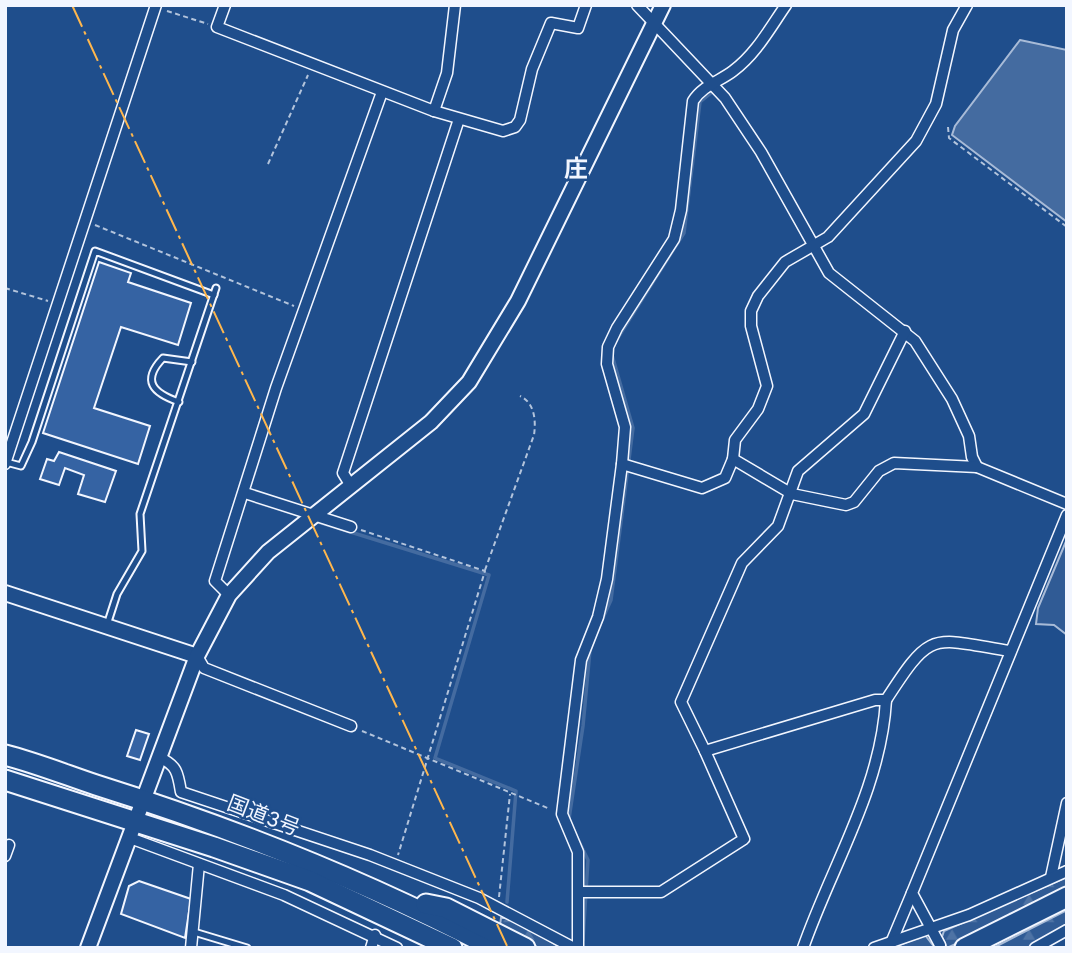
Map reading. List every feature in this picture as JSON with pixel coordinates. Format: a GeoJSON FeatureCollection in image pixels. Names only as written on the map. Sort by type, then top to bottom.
{"type":"FeatureCollection","features":[{"type":"Feature","properties":{"kind":"highway","name":"国道3号"},"geometry":{"type":"LineString","coordinates":[[5,755],[238,832],[401,899],[494,948]]}},
{"type":"Feature","properties":{"kind":"highway","name":"国道3号"},"geometry":{"type":"LineString","coordinates":[[5,780],[133,830],[310,881],[452,948]]}},
{"type":"Feature","properties":{"kind":"highway"},"geometry":{"type":"LineString","coordinates":[[965,948],[1067,897]]}},
{"type":"Feature","properties":{"kind":"highway"},"geometry":{"type":"LineString","coordinates":[[401,899],[446,908],[525,948]]}},
{"type":"Feature","properties":{"kind":"highway"},"geometry":{"type":"LineString","coordinates":[[981,948],[1067,905]]}},
{"type":"Feature","properties":{"kind":"street"},"geometry":{"type":"LineString","coordinates":[[225,5],[217,27],[434,111],[459,119],[466,118],[503,131],[515,127],[520,121],[532,69],[551,23],[579,28],[586,5]]}},
{"type":"Feature","properties":{"kind":"street"},"geometry":{"type":"LineString","coordinates":[[434,111],[447,73],[455,5]]}},
{"type":"Feature","properties":{"kind":"street"},"geometry":{"type":"LineString","coordinates":[[637,5],[653,25],[725,98],[761,152],[812,248],[829,273],[915,341],[952,399],[969,436],[972,457],[977,467]]}},
{"type":"Feature","properties":{"kind":"street"},"geometry":{"type":"LineString","coordinates":[[88,948],[197,656],[229,595],[268,552],[430,422],[456,398],[484,361],[517,301],[663,5]]}},
{"type":"Feature","properties":{"kind":"street"},"geometry":{"type":"LineString","coordinates":[[160,758],[173,763],[181,792],[370,855],[479,898],[576,948],[580,892],[578,852],[562,814],[581,660],[598,617],[607,579],[625,427],[607,363],[608,348],[617,328],[674,239],[681,210],[693,100],[699,92],[752,54],[786,5]]}},
{"type":"Feature","properties":{"kind":"street"},"geometry":{"type":"LineString","coordinates":[[622,464],[702,488],[725,478],[733,459],[735,440],[758,409],[767,386],[751,326],[751,311],[758,296],[785,262],[828,237],[927,126],[940,89],[953,30],[968,5]]}},
{"type":"Feature","properties":{"kind":"street"},"geometry":{"type":"LineString","coordinates":[[6,463],[156,6]]}},
{"type":"Feature","properties":{"kind":"street"},"geometry":{"type":"LineString","coordinates":[[229,595],[215,580],[245,493],[276,388],[382,92]]}},
{"type":"Feature","properties":{"kind":"street"},"geometry":{"type":"LineString","coordinates":[[351,486],[343,472],[459,119]]}},
{"type":"Feature","properties":{"kind":"street"},"geometry":{"type":"LineString","coordinates":[[580,892],[661,892],[744,839],[681,702],[742,563],[778,526],[792,494],[798,471],[864,414],[905,331]]}},
{"type":"Feature","properties":{"kind":"street"},"geometry":{"type":"LineString","coordinates":[[733,459],[792,494],[846,505],[854,502],[879,471],[894,463],[977,467],[1067,504]]}},
{"type":"Feature","properties":{"kind":"street"},"geometry":{"type":"LineString","coordinates":[[245,493],[351,527]]}},
{"type":"Feature","properties":{"kind":"street"},"geometry":{"type":"LineString","coordinates":[[891,943],[1067,515]]}},
{"type":"Feature","properties":{"kind":"street"},"geometry":{"type":"LineString","coordinates":[[5,593],[197,656],[204,668],[351,726]]}},
{"type":"Feature","properties":{"kind":"street"},"geometry":{"type":"LineString","coordinates":[[803,948],[818,905],[846,848],[878,761],[886,700],[919,653],[931,644],[946,641],[1010,651]]}},
{"type":"Feature","properties":{"kind":"street"},"geometry":{"type":"LineString","coordinates":[[705,751],[875,700],[886,700]]}},
{"type":"Feature","properties":{"kind":"street"},"geometry":{"type":"LineString","coordinates":[[1051,877],[1067,803]]}},
{"type":"Feature","properties":{"kind":"street"},"geometry":{"type":"LineString","coordinates":[[133,830],[199,864],[284,895],[375,935],[397,948]]}},
{"type":"Feature","properties":{"kind":"street"},"geometry":{"type":"LineString","coordinates":[[5,856],[9,845]]}},
{"type":"Feature","properties":{"kind":"street"},"geometry":{"type":"LineString","coordinates":[[191,948],[199,864]]}},
{"type":"Feature","properties":{"kind":"street"},"geometry":{"type":"LineString","coordinates":[[874,948],[932,928],[1067,871]]}},
{"type":"Feature","properties":{"kind":"street"},"geometry":{"type":"LineString","coordinates":[[912,893],[917,908],[932,928],[940,945]]}},
{"type":"Feature","properties":{"kind":"street"},"geometry":{"type":"LineString","coordinates":[[1035,948],[1050,943],[1067,930]]}},
{"type":"Feature","properties":{"kind":"street"},"geometry":{"type":"LineString","coordinates":[[371,948],[375,935]]}},
{"type":"Feature","properties":{"kind":"lane"},"geometry":{"type":"LineString","coordinates":[[6,463],[21,466],[33,442],[95,251],[214,295]]}},
{"type":"Feature","properties":{"kind":"lane"},"geometry":{"type":"LineString","coordinates":[[107,625],[117,594],[142,551],[140,514],[216,288]]}},
{"type":"Feature","properties":{"kind":"lane"},"geometry":{"type":"LineString","coordinates":[[179,402],[156,391],[152,385],[154,367],[163,358],[192,362]]}},
{"type":"Feature","properties":{"kind":"lane"},"geometry":{"type":"LineString","coordinates":[[194,932],[247,948]]}},
{"type":"Feature","properties":{"kind":"path"},"geometry":{"type":"LineString","coordinates":[[156,6],[217,27]]}},
{"type":"Feature","properties":{"kind":"path"},"geometry":{"type":"LineString","coordinates":[[268,164],[313,64]]}},
{"type":"Feature","properties":{"kind":"path"},"geometry":{"type":"LineString","coordinates":[[948,127],[949,138],[1067,227]]}},
{"type":"Feature","properties":{"kind":"path"},"geometry":{"type":"LineString","coordinates":[[87,222],[305,310]]}},
{"type":"Feature","properties":{"kind":"path"},"geometry":{"type":"LineString","coordinates":[[5,288],[59,305]]}},
{"type":"Feature","properties":{"kind":"path"},"geometry":{"type":"LineString","coordinates":[[395,866],[485,570],[534,435],[533,411],[527,399],[520,396]]}},
{"type":"Feature","properties":{"kind":"path"},"geometry":{"type":"LineString","coordinates":[[351,527],[485,570]]}},
{"type":"Feature","properties":{"kind":"path"},"geometry":{"type":"LineString","coordinates":[[351,726],[562,814]]}},
{"type":"Feature","properties":{"kind":"path"},"geometry":{"type":"LineString","coordinates":[[498,908],[510,793]]}},
{"type":"Feature","properties":{"kind":"green space"},"geometry":{"type":"Polygon","coordinates":[[[1067,539],[1067,635],[1054,625],[1036,624],[1038,608],[1067,539]]]}},
{"type":"Feature","properties":{"kind":"green space"},"geometry":{"type":"Polygon","coordinates":[[[1067,877],[1067,893],[947,948],[942,937],[944,931],[1067,877]]]}},
{"type":"Feature","properties":{"kind":"green space"},"geometry":{"type":"Polygon","coordinates":[[[1067,910],[1067,926],[1027,948],[993,948],[1067,910]]]}},
{"type":"Feature","properties":{"kind":"green space"},"geometry":{"type":"Polygon","coordinates":[[[501,918],[512,918],[561,948],[539,948],[500,925],[501,918]]]}},
{"type":"Feature","properties":{"kind":"green space"},"geometry":{"type":"Polygon","coordinates":[[[925,935],[935,948],[892,948],[925,935]]]}},
{"type":"Feature","properties":{"kind":"shaded area"},"geometry":{"type":"Polygon","coordinates":[[[1020,40],[1067,50],[1067,222],[952,135],[955,126],[1020,40]]]}},
{"type":"Feature","properties":{"kind":"building"},"geometry":{"type":"Polygon","coordinates":[[[99,262],[131,273],[128,282],[191,303],[178,345],[121,327],[94,408],[150,426],[138,464],[43,433],[99,262]]]}},
{"type":"Feature","properties":{"kind":"building"},"geometry":{"type":"Polygon","coordinates":[[[59,452],[116,471],[105,502],[78,494],[84,475],[65,468],[59,485],[40,479],[47,459],[54,461],[59,452]]]}},
{"type":"Feature","properties":{"kind":"building"},"geometry":{"type":"Polygon","coordinates":[[[136,730],[149,734],[140,760],[127,756],[136,730]]]}},
{"type":"Feature","properties":{"kind":"building"},"geometry":{"type":"Polygon","coordinates":[[[139,881],[191,899],[185,938],[121,914],[129,886],[139,881]]]}},
{"type":"Feature","properties":{"kind":"waterway"},"geometry":{"type":"LineString","coordinates":[[614,344],[684,233],[700,102],[711,93]]}},
{"type":"Feature","properties":{"kind":"waterway"},"geometry":{"type":"LineString","coordinates":[[602,620],[611,600],[633,428],[612,355]]}},
{"type":"Feature","properties":{"kind":"waterway"},"geometry":{"type":"LineString","coordinates":[[253,501],[304,517]]}},
{"type":"Feature","properties":{"kind":"waterway"},"geometry":{"type":"LineString","coordinates":[[315,521],[489,575],[435,758],[516,791],[507,902]]}},
{"type":"Feature","properties":{"kind":"waterway"},"geometry":{"type":"LineString","coordinates":[[569,819],[583,726],[590,650]]}},
{"type":"Feature","properties":{"kind":"waterway"},"geometry":{"type":"LineString","coordinates":[[573,829],[588,860],[583,940]]}},
{"type":"Feature","properties":{"kind":"power"},"geometry":{"type":"LineString","coordinates":[[72,5],[508,948]]}},
{"type":"Feature","properties":{"kind":"district","name":"庄"},"geometry":{"type":"Point","coordinates":[576,171]}}]}
